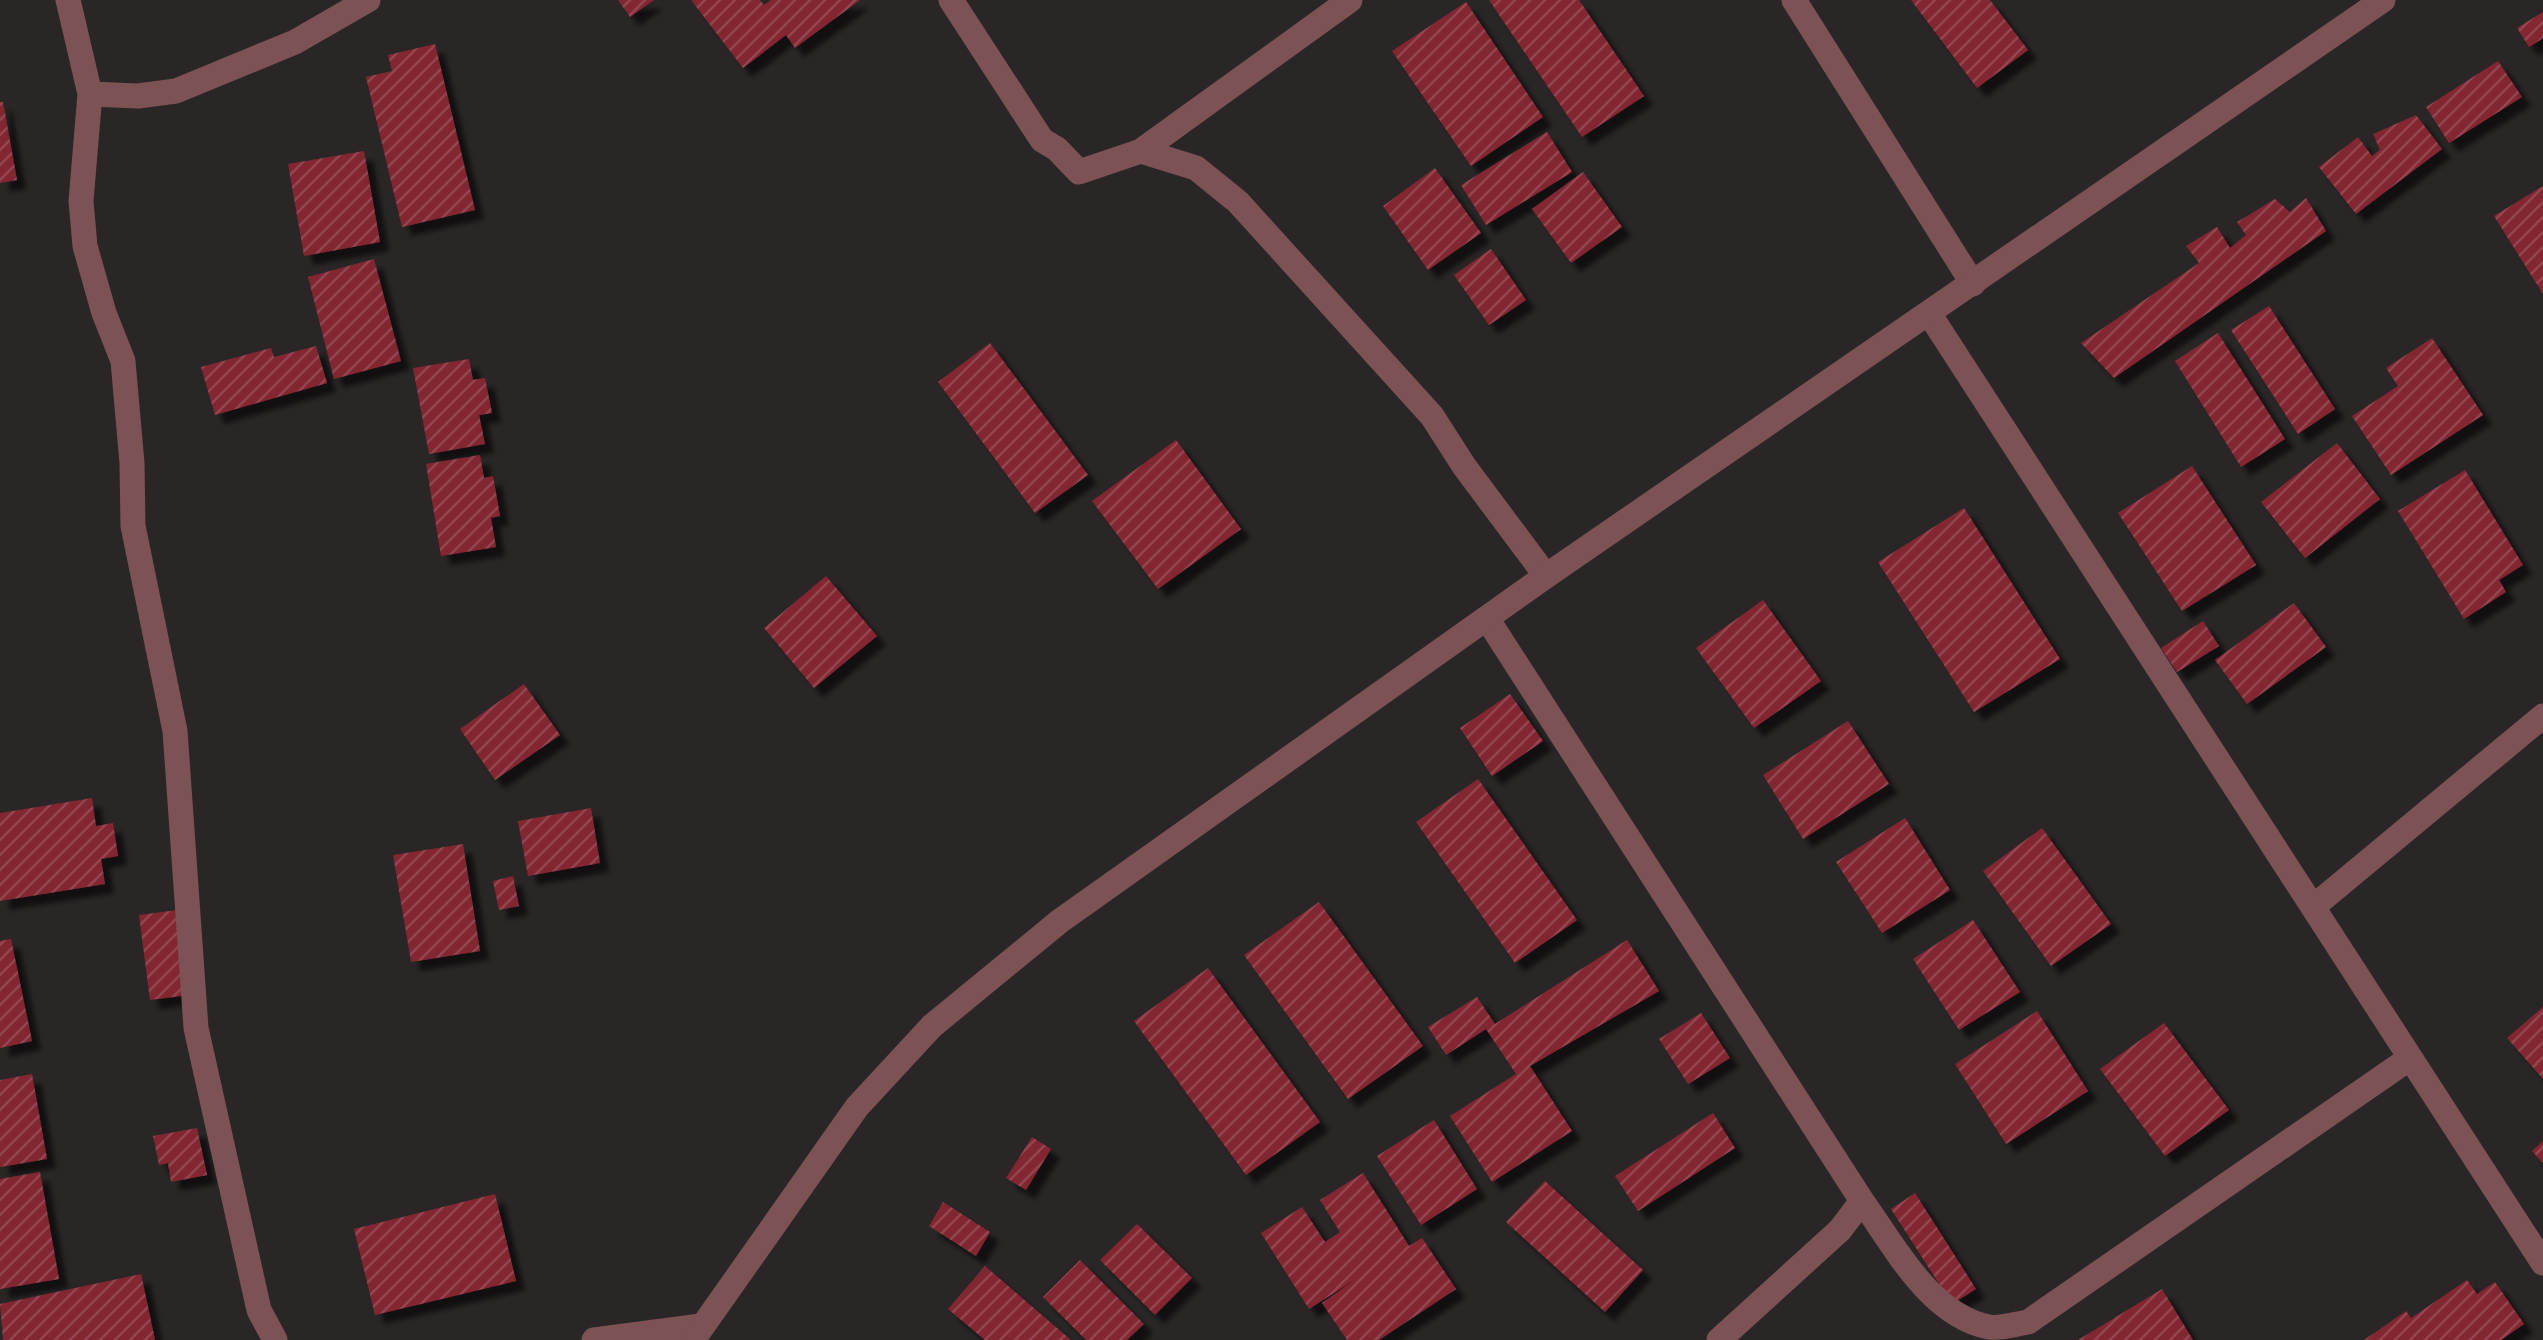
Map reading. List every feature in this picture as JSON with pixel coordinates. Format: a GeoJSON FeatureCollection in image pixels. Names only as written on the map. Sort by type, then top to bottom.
{"type":"FeatureCollection","features":[{"type":"Feature","properties":{"kind":"street"},"geometry":{"type":"LineString","coordinates":[[68,0],[90,94],[81,200],[84,246],[124,362],[133,526],[175,731],[196,1028],[259,1310],[275,1340]]}},
{"type":"Feature","properties":{"kind":"street"},"geometry":{"type":"LineString","coordinates":[[90,94],[138,96],[176,91],[294,42],[368,0]]}},
{"type":"Feature","properties":{"kind":"street"},"geometry":{"type":"LineString","coordinates":[[951,0],[1042,140],[1056,148],[1079,172],[1141,151],[1350,0]]}},
{"type":"Feature","properties":{"kind":"street"},"geometry":{"type":"LineString","coordinates":[[1794,0],[1973,284]]}},
{"type":"Feature","properties":{"kind":"street"},"geometry":{"type":"LineString","coordinates":[[594,1340],[697,1333],[857,1108],[932,1026],[1060,921],[1546,576],[2383,0]]}},
{"type":"Feature","properties":{"kind":"street"},"geometry":{"type":"LineString","coordinates":[[1141,151],[1196,168],[1238,202],[1432,416],[1546,576]]}},
{"type":"Feature","properties":{"kind":"street"},"geometry":{"type":"LineString","coordinates":[[1930,315],[2543,1263]]}},
{"type":"Feature","properties":{"kind":"street"},"geometry":{"type":"LineString","coordinates":[[1488,620],[1862,1201],[1924,1287],[1960,1315],[1990,1328],[2028,1322],[2410,1058]]}},
{"type":"Feature","properties":{"kind":"street"},"geometry":{"type":"LineString","coordinates":[[2312,907],[2543,716]]}},
{"type":"Feature","properties":{"kind":"street"},"geometry":{"type":"LineString","coordinates":[[1719,1340],[1840,1230],[1862,1201]]}},
{"type":"Feature","properties":{"kind":"building"},"geometry":{"type":"Polygon","coordinates":[[[618,0],[654,0],[630,17],[618,0]]]}},
{"type":"Feature","properties":{"kind":"building"},"geometry":{"type":"Polygon","coordinates":[[[691,0],[760,0],[764,5],[771,0],[860,0],[795,48],[786,35],[743,68],[691,0]]]}},
{"type":"Feature","properties":{"kind":"building"},"geometry":{"type":"Polygon","coordinates":[[[1489,0],[1579,0],[1644,96],[1582,137],[1489,0]]]}},
{"type":"Feature","properties":{"kind":"building"},"geometry":{"type":"Polygon","coordinates":[[[1911,0],[1990,0],[2028,50],[1977,88],[1911,0]]]}},
{"type":"Feature","properties":{"kind":"building"},"geometry":{"type":"Polygon","coordinates":[[[1466,2],[1543,117],[1471,166],[1392,51],[1466,2]]]}},
{"type":"Feature","properties":{"kind":"building"},"geometry":{"type":"Polygon","coordinates":[[[2543,12],[2543,38],[2529,47],[2517,28],[2543,12]]]}},
{"type":"Feature","properties":{"kind":"building"},"geometry":{"type":"Polygon","coordinates":[[[435,44],[475,210],[402,227],[366,77],[392,71],[388,55],[435,44]]]}},
{"type":"Feature","properties":{"kind":"building"},"geometry":{"type":"Polygon","coordinates":[[[2498,61],[2522,97],[2449,143],[2426,107],[2498,61]]]}},
{"type":"Feature","properties":{"kind":"building"},"geometry":{"type":"Polygon","coordinates":[[[0,102],[17,180],[0,183],[0,102]]]}},
{"type":"Feature","properties":{"kind":"building"},"geometry":{"type":"Polygon","coordinates":[[[2416,115],[2442,149],[2356,214],[2319,167],[2358,137],[2372,156],[2380,150],[2373,134],[2416,115]]]}},
{"type":"Feature","properties":{"kind":"building"},"geometry":{"type":"Polygon","coordinates":[[[1547,132],[1572,172],[1486,225],[1461,185],[1547,132]]]}},
{"type":"Feature","properties":{"kind":"building"},"geometry":{"type":"Polygon","coordinates":[[[364,151],[380,242],[304,256],[288,164],[364,151]]]}},
{"type":"Feature","properties":{"kind":"building"},"geometry":{"type":"Polygon","coordinates":[[[1435,168],[1481,233],[1428,270],[1383,206],[1435,168]]]}},
{"type":"Feature","properties":{"kind":"building"},"geometry":{"type":"Polygon","coordinates":[[[1583,172],[1622,227],[1571,263],[1532,209],[1583,172]]]}},
{"type":"Feature","properties":{"kind":"building"},"geometry":{"type":"Polygon","coordinates":[[[2543,186],[2543,294],[2494,216],[2543,186]]]}},
{"type":"Feature","properties":{"kind":"building"},"geometry":{"type":"Polygon","coordinates":[[[2306,198],[2326,231],[2114,378],[2081,343],[2199,263],[2186,246],[2217,227],[2230,248],[2246,235],[2237,222],[2275,199],[2290,212],[2306,198]]]}},
{"type":"Feature","properties":{"kind":"building"},"geometry":{"type":"Polygon","coordinates":[[[1491,249],[1526,300],[1489,325],[1454,275],[1491,249]]]}},
{"type":"Feature","properties":{"kind":"building"},"geometry":{"type":"Polygon","coordinates":[[[374,259],[401,361],[334,379],[308,277],[374,259]]]}},
{"type":"Feature","properties":{"kind":"building"},"geometry":{"type":"Polygon","coordinates":[[[2269,306],[2335,409],[2298,434],[2231,330],[2269,306]]]}},
{"type":"Feature","properties":{"kind":"building"},"geometry":{"type":"Polygon","coordinates":[[[2218,333],[2285,439],[2241,467],[2175,361],[2218,333]]]}},
{"type":"Feature","properties":{"kind":"building"},"geometry":{"type":"Polygon","coordinates":[[[2432,338],[2483,415],[2391,475],[2352,416],[2398,386],[2386,368],[2432,338]]]}},
{"type":"Feature","properties":{"kind":"building"},"geometry":{"type":"Polygon","coordinates":[[[990,343],[1088,475],[1035,513],[938,382],[990,343]]]}},
{"type":"Feature","properties":{"kind":"building"},"geometry":{"type":"Polygon","coordinates":[[[316,346],[327,383],[215,415],[201,367],[271,348],[274,357],[316,346]]]}},
{"type":"Feature","properties":{"kind":"building"},"geometry":{"type":"Polygon","coordinates":[[[469,359],[473,380],[485,378],[492,413],[479,415],[485,444],[429,454],[413,368],[469,359]]]}},
{"type":"Feature","properties":{"kind":"building"},"geometry":{"type":"Polygon","coordinates":[[[1176,440],[1241,529],[1158,589],[1092,501],[1176,440]]]}},
{"type":"Feature","properties":{"kind":"building"},"geometry":{"type":"Polygon","coordinates":[[[2337,443],[2380,499],[2305,558],[2261,502],[2337,443]]]}},
{"type":"Feature","properties":{"kind":"building"},"geometry":{"type":"Polygon","coordinates":[[[480,455],[484,478],[493,476],[500,516],[491,518],[496,547],[441,556],[426,464],[480,455]]]}},
{"type":"Feature","properties":{"kind":"building"},"geometry":{"type":"Polygon","coordinates":[[[2192,466],[2256,565],[2182,611],[2118,513],[2192,466]]]}},
{"type":"Feature","properties":{"kind":"building"},"geometry":{"type":"Polygon","coordinates":[[[2465,470],[2523,565],[2499,580],[2506,592],[2464,619],[2398,511],[2465,470]]]}},
{"type":"Feature","properties":{"kind":"building"},"geometry":{"type":"Polygon","coordinates":[[[1964,508],[2060,659],[1974,712],[1878,562],[1964,508]]]}},
{"type":"Feature","properties":{"kind":"building"},"geometry":{"type":"Polygon","coordinates":[[[826,576],[877,636],[814,688],[764,628],[826,576]]]}},
{"type":"Feature","properties":{"kind":"building"},"geometry":{"type":"Polygon","coordinates":[[[1763,600],[1821,681],[1754,728],[1696,648],[1763,600]]]}},
{"type":"Feature","properties":{"kind":"building"},"geometry":{"type":"Polygon","coordinates":[[[2294,603],[2326,647],[2247,704],[2215,660],[2294,603]]]}},
{"type":"Feature","properties":{"kind":"building"},"geometry":{"type":"Polygon","coordinates":[[[2203,621],[2219,646],[2177,672],[2161,648],[2203,621]]]}},
{"type":"Feature","properties":{"kind":"building"},"geometry":{"type":"Polygon","coordinates":[[[524,684],[560,735],[495,780],[460,729],[524,684]]]}},
{"type":"Feature","properties":{"kind":"building"},"geometry":{"type":"Polygon","coordinates":[[[1510,694],[1543,741],[1492,776],[1460,728],[1510,694]]]}},
{"type":"Feature","properties":{"kind":"building"},"geometry":{"type":"Polygon","coordinates":[[[1848,721],[1889,784],[1803,839],[1763,775],[1848,721]]]}},
{"type":"Feature","properties":{"kind":"building"},"geometry":{"type":"Polygon","coordinates":[[[1478,779],[1577,920],[1515,963],[1416,822],[1478,779]]]}},
{"type":"Feature","properties":{"kind":"building"},"geometry":{"type":"Polygon","coordinates":[[[92,798],[96,826],[113,823],[118,856],[101,859],[105,884],[0,901],[0,813],[92,798]]]}},
{"type":"Feature","properties":{"kind":"building"},"geometry":{"type":"Polygon","coordinates":[[[591,808],[600,863],[528,876],[518,821],[591,808]]]}},
{"type":"Feature","properties":{"kind":"building"},"geometry":{"type":"Polygon","coordinates":[[[1905,818],[1950,890],[1882,933],[1836,862],[1905,818]]]}},
{"type":"Feature","properties":{"kind":"building"},"geometry":{"type":"Polygon","coordinates":[[[2042,828],[2111,924],[2051,966],[1983,871],[2042,828]]]}},
{"type":"Feature","properties":{"kind":"building"},"geometry":{"type":"Polygon","coordinates":[[[463,844],[480,951],[411,962],[393,855],[463,844]]]}},
{"type":"Feature","properties":{"kind":"building"},"geometry":{"type":"Polygon","coordinates":[[[513,876],[519,906],[499,910],[493,881],[513,876]]]}},
{"type":"Feature","properties":{"kind":"building"},"geometry":{"type":"Polygon","coordinates":[[[1319,902],[1423,1046],[1348,1099],[1244,955],[1319,902]]]}},
{"type":"Feature","properties":{"kind":"building"},"geometry":{"type":"Polygon","coordinates":[[[177,910],[189,995],[150,1000],[139,915],[177,910]]]}},
{"type":"Feature","properties":{"kind":"building"},"geometry":{"type":"Polygon","coordinates":[[[1973,920],[2020,992],[1959,1030],[1913,959],[1973,920]]]}},
{"type":"Feature","properties":{"kind":"building"},"geometry":{"type":"Polygon","coordinates":[[[11,939],[32,1041],[0,1048],[0,941],[11,939]]]}},
{"type":"Feature","properties":{"kind":"building"},"geometry":{"type":"Polygon","coordinates":[[[1627,940],[1659,991],[1530,1066],[1572,1131],[1492,1182],[1450,1116],[1516,1074],[1486,1029],[1446,1055],[1428,1027],[1477,997],[1495,1024],[1627,940]]]}},
{"type":"Feature","properties":{"kind":"building"},"geometry":{"type":"Polygon","coordinates":[[[1208,968],[1320,1122],[1246,1175],[1134,1021],[1208,968]]]}},
{"type":"Feature","properties":{"kind":"building"},"geometry":{"type":"Polygon","coordinates":[[[2543,1007],[2543,1079],[2507,1038],[2543,1007]]]}},
{"type":"Feature","properties":{"kind":"building"},"geometry":{"type":"Polygon","coordinates":[[[2037,1011],[2088,1091],[2006,1144],[1955,1064],[2037,1011]]]}},
{"type":"Feature","properties":{"kind":"building"},"geometry":{"type":"Polygon","coordinates":[[[1701,1013],[1730,1058],[1688,1084],[1659,1039],[1701,1013]]]}},
{"type":"Feature","properties":{"kind":"building"},"geometry":{"type":"Polygon","coordinates":[[[2164,1023],[2229,1110],[2165,1156],[2100,1069],[2164,1023]]]}},
{"type":"Feature","properties":{"kind":"building"},"geometry":{"type":"Polygon","coordinates":[[[32,1074],[47,1159],[0,1167],[0,1080],[32,1074]]]}},
{"type":"Feature","properties":{"kind":"building"},"geometry":{"type":"Polygon","coordinates":[[[1713,1113],[1735,1148],[1638,1211],[1615,1176],[1713,1113]]]}},
{"type":"Feature","properties":{"kind":"building"},"geometry":{"type":"Polygon","coordinates":[[[1434,1120],[1477,1189],[1421,1225],[1377,1156],[1434,1120]]]}},
{"type":"Feature","properties":{"kind":"building"},"geometry":{"type":"Polygon","coordinates":[[[197,1128],[207,1175],[171,1182],[168,1163],[159,1165],[153,1136],[197,1128]]]}},
{"type":"Feature","properties":{"kind":"building"},"geometry":{"type":"Polygon","coordinates":[[[1032,1137],[1051,1149],[1026,1190],[1006,1178],[1032,1137]]]}},
{"type":"Feature","properties":{"kind":"building"},"geometry":{"type":"Polygon","coordinates":[[[2543,1141],[2543,1163],[2532,1151],[2543,1141]]]}},
{"type":"Feature","properties":{"kind":"building"},"geometry":{"type":"Polygon","coordinates":[[[40,1172],[59,1279],[0,1289],[0,1179],[40,1172]]]}},
{"type":"Feature","properties":{"kind":"building"},"geometry":{"type":"Polygon","coordinates":[[[1363,1173],[1409,1246],[1422,1238],[1456,1289],[1379,1340],[1347,1340],[1322,1303],[1356,1279],[1309,1309],[1261,1233],[1302,1207],[1325,1242],[1340,1232],[1320,1200],[1363,1173]]]}},
{"type":"Feature","properties":{"kind":"building"},"geometry":{"type":"Polygon","coordinates":[[[1545,1181],[1643,1270],[1605,1312],[1506,1222],[1545,1181]]]}},
{"type":"Feature","properties":{"kind":"building"},"geometry":{"type":"Polygon","coordinates":[[[1915,1193],[1976,1289],[1952,1304],[1891,1209],[1915,1193]]]}},
{"type":"Feature","properties":{"kind":"building"},"geometry":{"type":"Polygon","coordinates":[[[495,1194],[516,1281],[375,1315],[354,1229],[495,1194]]]}},
{"type":"Feature","properties":{"kind":"building"},"geometry":{"type":"Polygon","coordinates":[[[943,1202],[990,1232],[976,1256],[929,1226],[943,1202]]]}},
{"type":"Feature","properties":{"kind":"building"},"geometry":{"type":"Polygon","coordinates":[[[1137,1224],[1192,1278],[1155,1315],[1100,1260],[1137,1224]]]}},
{"type":"Feature","properties":{"kind":"building"},"geometry":{"type":"Polygon","coordinates":[[[1080,1260],[1144,1324],[1127,1340],[1086,1340],[1043,1297],[1080,1260]]]}},
{"type":"Feature","properties":{"kind":"building"},"geometry":{"type":"Polygon","coordinates":[[[985,1266],[1071,1340],[985,1340],[948,1309],[985,1266]]]}},
{"type":"Feature","properties":{"kind":"building"},"geometry":{"type":"Polygon","coordinates":[[[141,1274],[155,1340],[3,1340],[0,1304],[141,1274]]]}},
{"type":"Feature","properties":{"kind":"building"},"geometry":{"type":"Polygon","coordinates":[[[2467,1280],[2477,1294],[2495,1282],[2524,1324],[2501,1340],[2364,1340],[2406,1311],[2411,1318],[2467,1280]]]}},
{"type":"Feature","properties":{"kind":"building"},"geometry":{"type":"Polygon","coordinates":[[[2162,1289],[2193,1340],[2078,1340],[2162,1289]]]}}]}
